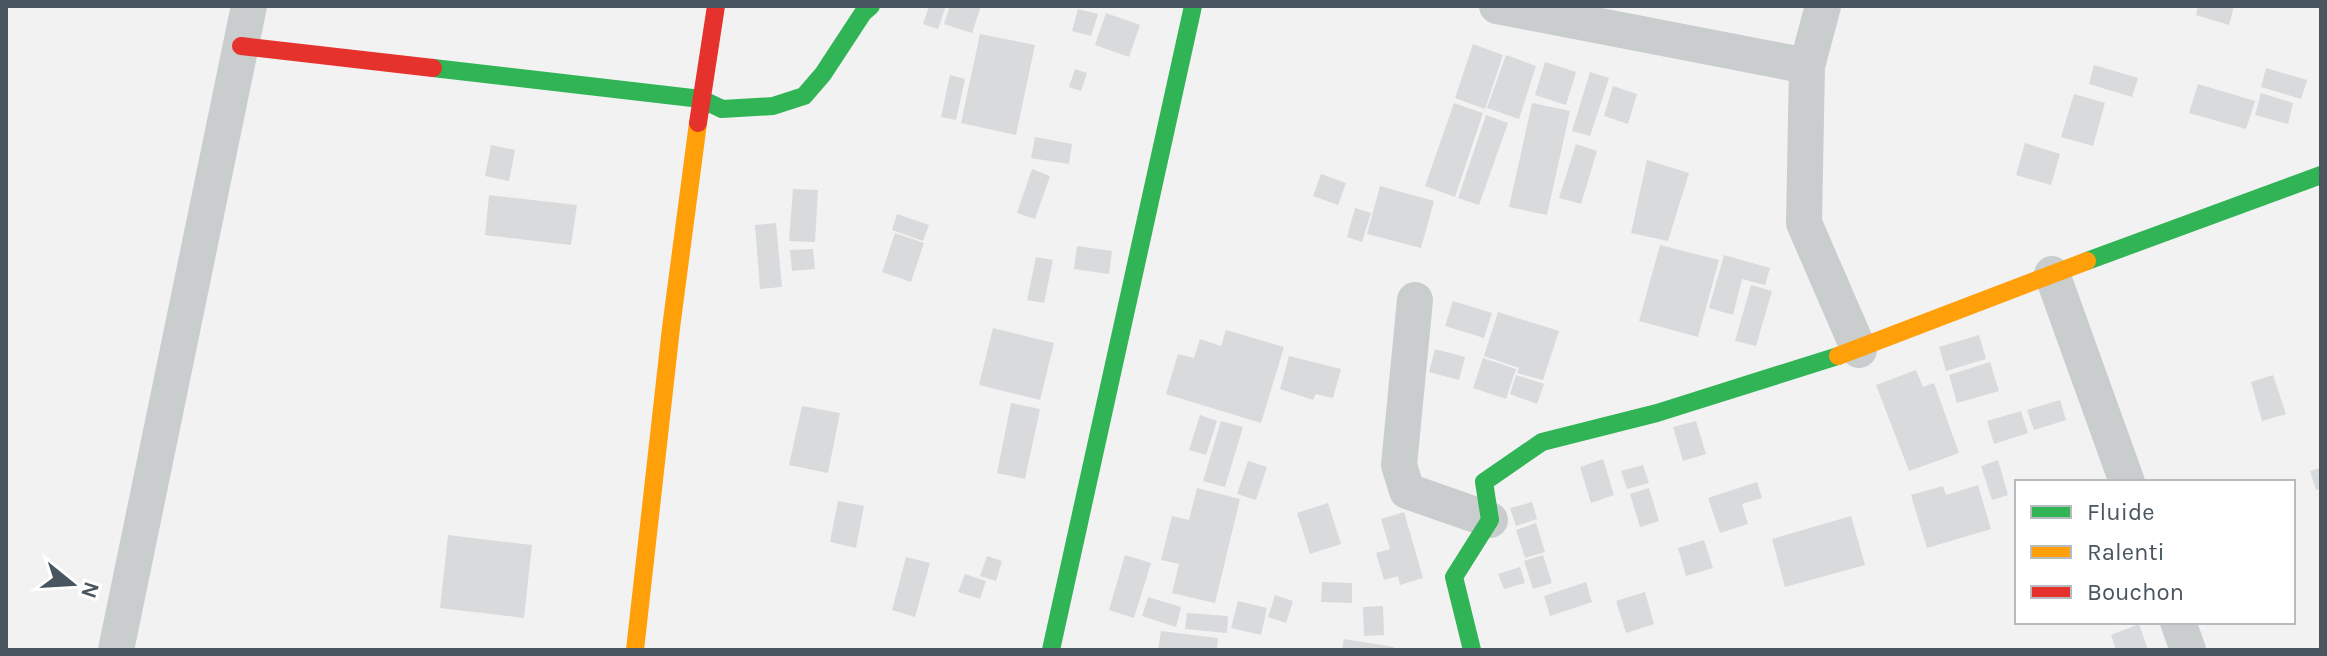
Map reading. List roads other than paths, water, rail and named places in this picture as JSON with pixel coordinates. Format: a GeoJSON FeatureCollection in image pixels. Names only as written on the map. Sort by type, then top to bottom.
{"type":"FeatureCollection","features":[{"type":"Feature","properties":{"kind":"street"},"geometry":{"type":"LineString","coordinates":[[116,650],[249,6]]}},
{"type":"Feature","properties":{"kind":"street"},"geometry":{"type":"LineString","coordinates":[[635,650],[656,438],[716,6]]}},
{"type":"Feature","properties":{"kind":"street"},"geometry":{"type":"LineString","coordinates":[[241,46],[701,99],[722,109],[773,106],[804,96],[871,6]]}},
{"type":"Feature","properties":{"kind":"street"},"geometry":{"type":"LineString","coordinates":[[1051,650],[1193,6]]}},
{"type":"Feature","properties":{"kind":"street"},"geometry":{"type":"LineString","coordinates":[[1497,6],[1807,66]]}},
{"type":"Feature","properties":{"kind":"street"},"geometry":{"type":"LineString","coordinates":[[1823,6],[1807,66],[1804,223],[1859,350]]}},
{"type":"Feature","properties":{"kind":"street"},"geometry":{"type":"LineString","coordinates":[[1472,650],[1454,577],[1490,520],[1484,482],[1542,442],[1657,413],[1859,350],[2052,274],[2321,175]]}},
{"type":"Feature","properties":{"kind":"street"},"geometry":{"type":"LineString","coordinates":[[2052,274],[2126,480]]}},
{"type":"Feature","properties":{"kind":"street"},"geometry":{"type":"LineString","coordinates":[[1415,300],[1399,465],[1407,491],[1490,520]]}},
{"type":"Feature","properties":{"kind":"street"},"geometry":{"type":"LineString","coordinates":[[2179,624],[2188,650]]}}]}
